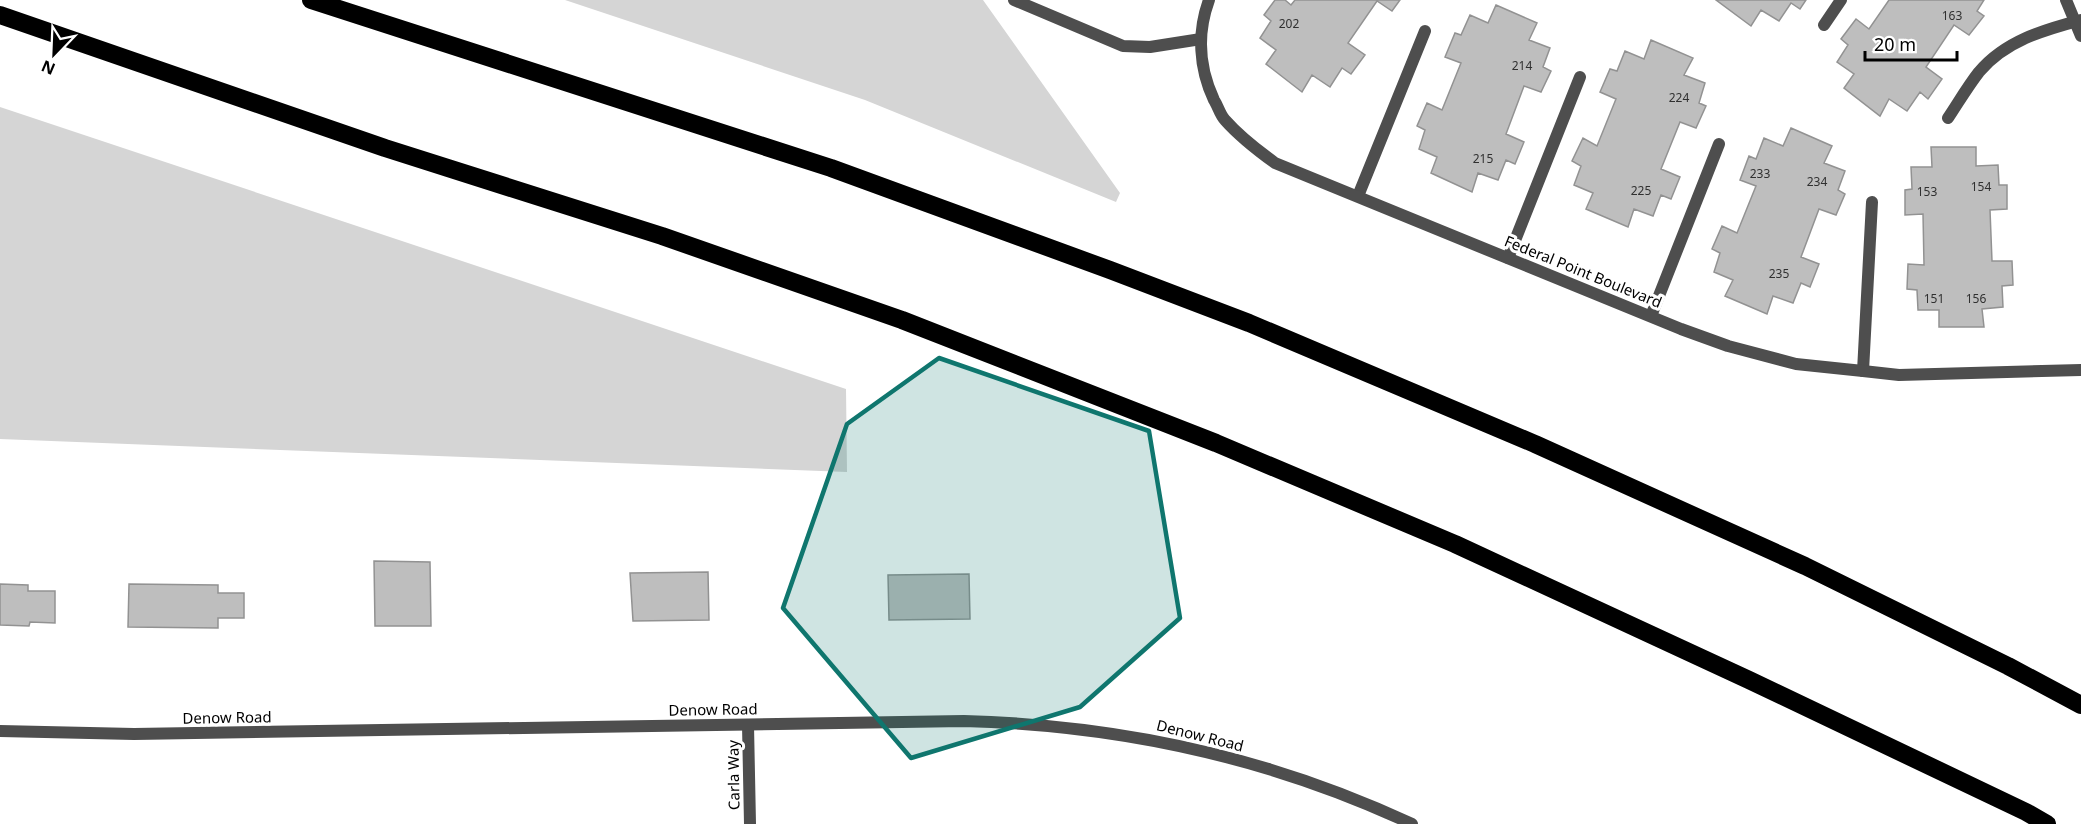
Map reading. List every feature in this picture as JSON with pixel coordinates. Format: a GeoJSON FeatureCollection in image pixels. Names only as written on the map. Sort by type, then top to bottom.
{"type":"FeatureCollection","features":[{"type":"Feature","properties":{"kind":"highway"},"geometry":{"type":"LineString","coordinates":[[311,0],[831,168],[1249,323],[1524,440],[1804,566],[2008,666],[2081,705]]}},
{"type":"Feature","properties":{"kind":"highway"},"geometry":{"type":"LineString","coordinates":[[0,15],[385,148],[662,236],[902,320],[1216,443],[1466,549],[1749,680],[2047,824]]}},
{"type":"Feature","properties":{"kind":"street"},"geometry":{"type":"LineString","coordinates":[[1014,0],[1123,46],[1150,47],[1201,39]]}},
{"type":"Feature","properties":{"kind":"street","name":"Federal Point Boulevard"},"geometry":{"type":"LineString","coordinates":[[1209,0],[1202,18],[1201,39],[1201,56],[1209,88],[1223,119],[1252,147],[1275,163],[1728,346],[1796,364],[1899,375],[2081,370]]}},
{"type":"Feature","properties":{"kind":"street"},"geometry":{"type":"LineString","coordinates":[[1824,25],[1841,0]]}},
{"type":"Feature","properties":{"kind":"street"},"geometry":{"type":"LineString","coordinates":[[2066,0],[2078,21],[2081,36]]}},
{"type":"Feature","properties":{"kind":"street"},"geometry":{"type":"LineString","coordinates":[[1948,118],[1978,73],[1994,56],[2017,41],[2078,21]]}},
{"type":"Feature","properties":{"kind":"street"},"geometry":{"type":"LineString","coordinates":[[1358,196],[1425,31]]}},
{"type":"Feature","properties":{"kind":"street"},"geometry":{"type":"LineString","coordinates":[[1508,258],[1580,77]]}},
{"type":"Feature","properties":{"kind":"street"},"geometry":{"type":"LineString","coordinates":[[1651,316],[1719,144]]}},
{"type":"Feature","properties":{"kind":"street"},"geometry":{"type":"LineString","coordinates":[[1863,372],[1872,202]]}},
{"type":"Feature","properties":{"kind":"street","name":"Denow Road"},"geometry":{"type":"LineString","coordinates":[[0,731],[134,734],[964,721],[1014,723],[1132,735],[1203,750],[1290,775],[1412,824]]}},
{"type":"Feature","properties":{"kind":"street","name":"Carla Way"},"geometry":{"type":"LineString","coordinates":[[748,724],[750,824]]}},
{"type":"Feature","properties":{"kind":"highlighted area"},"geometry":{"type":"Polygon","coordinates":[[[939,358],[1149,431],[1180,618],[1080,707],[911,758],[783,608],[847,424],[939,358]]]}},
{"type":"Feature","properties":{"kind":"shaded area"},"geometry":{"type":"Polygon","coordinates":[[[565,0],[983,0],[1120,193],[1116,202],[865,100],[565,0]]]}},
{"type":"Feature","properties":{"kind":"shaded area"},"geometry":{"type":"Polygon","coordinates":[[[0,107],[846,389],[847,472],[0,439],[0,107]]]}},
{"type":"Feature","properties":{"kind":"building"},"geometry":{"type":"Polygon","coordinates":[[[1275,0],[1285,0],[1291,5],[1295,0],[1400,0],[1392,11],[1377,1],[1348,43],[1365,55],[1351,74],[1342,68],[1330,87],[1312,75],[1302,92],[1266,64],[1276,50],[1260,38],[1271,21],[1264,15],[1275,0]]]}},
{"type":"Feature","properties":{"kind":"building"},"geometry":{"type":"Polygon","coordinates":[[[1716,0],[1806,0],[1800,9],[1791,3],[1779,21],[1761,10],[1751,26],[1716,0]]]}},
{"type":"Feature","properties":{"kind":"building"},"geometry":{"type":"Polygon","coordinates":[[[1889,0],[1984,0],[1977,11],[1984,16],[1969,35],[1954,25],[1926,67],[1942,79],[1928,99],[1920,92],[1907,111],[1889,99],[1880,116],[1844,88],[1854,74],[1837,62],[1848,45],[1841,39],[1856,19],[1869,29],[1889,0]]]}},
{"type":"Feature","properties":{"kind":"building"},"geometry":{"type":"Polygon","coordinates":[[[1496,5],[1537,23],[1529,40],[1550,48],[1543,67],[1551,71],[1541,92],[1524,86],[1506,134],[1524,142],[1515,164],[1506,160],[1498,180],[1478,173],[1472,192],[1431,173],[1437,157],[1419,149],[1425,130],[1417,126],[1427,103],[1442,110],[1461,63],[1445,57],[1455,33],[1461,35],[1470,15],[1488,23],[1496,5]]]}},
{"type":"Feature","properties":{"kind":"building"},"geometry":{"type":"Polygon","coordinates":[[[1651,40],[1693,58],[1684,75],[1705,83],[1699,103],[1706,106],[1696,128],[1680,122],[1661,169],[1680,177],[1671,199],[1661,195],[1653,216],[1634,209],[1628,227],[1586,209],[1593,193],[1574,185],[1581,166],[1572,161],[1583,138],[1597,146],[1616,99],[1600,92],[1610,69],[1617,71],[1625,51],[1644,59],[1651,40]]]}},
{"type":"Feature","properties":{"kind":"building"},"geometry":{"type":"Polygon","coordinates":[[[1791,128],[1832,146],[1824,163],[1845,171],[1838,190],[1845,194],[1836,215],[1819,209],[1801,257],[1819,264],[1810,287],[1801,283],[1793,303],[1773,296],[1767,314],[1725,296],[1733,280],[1714,272],[1720,253],[1712,249],[1722,226],[1737,233],[1756,186],[1740,180],[1749,156],[1756,159],[1764,138],[1783,146],[1791,128]]]}},
{"type":"Feature","properties":{"kind":"building"},"geometry":{"type":"Polygon","coordinates":[[[1931,147],[1976,147],[1976,166],[1998,165],[1999,185],[2007,185],[2007,209],[1990,210],[1992,261],[2012,261],[2013,285],[2002,286],[2003,307],[1982,309],[1984,327],[1939,327],[1939,310],[1918,310],[1917,290],[1907,289],[1908,264],[1924,265],[1923,214],[1905,215],[1905,190],[1912,189],[1911,167],[1932,167],[1931,147]]]}},
{"type":"Feature","properties":{"kind":"building"},"geometry":{"type":"Polygon","coordinates":[[[374,561],[430,562],[431,626],[375,626],[374,561]]]}},
{"type":"Feature","properties":{"kind":"building"},"geometry":{"type":"Polygon","coordinates":[[[708,572],[709,620],[633,621],[630,573],[708,572]]]}},
{"type":"Feature","properties":{"kind":"building"},"geometry":{"type":"Polygon","coordinates":[[[969,574],[970,619],[889,620],[888,575],[969,574]]]}},
{"type":"Feature","properties":{"kind":"building"},"geometry":{"type":"Polygon","coordinates":[[[0,584],[28,585],[28,591],[55,591],[55,623],[30,622],[29,626],[0,625],[0,584]]]}},
{"type":"Feature","properties":{"kind":"building"},"geometry":{"type":"Polygon","coordinates":[[[129,584],[218,585],[218,593],[244,593],[244,618],[218,618],[218,628],[128,627],[129,584]]]}}]}
